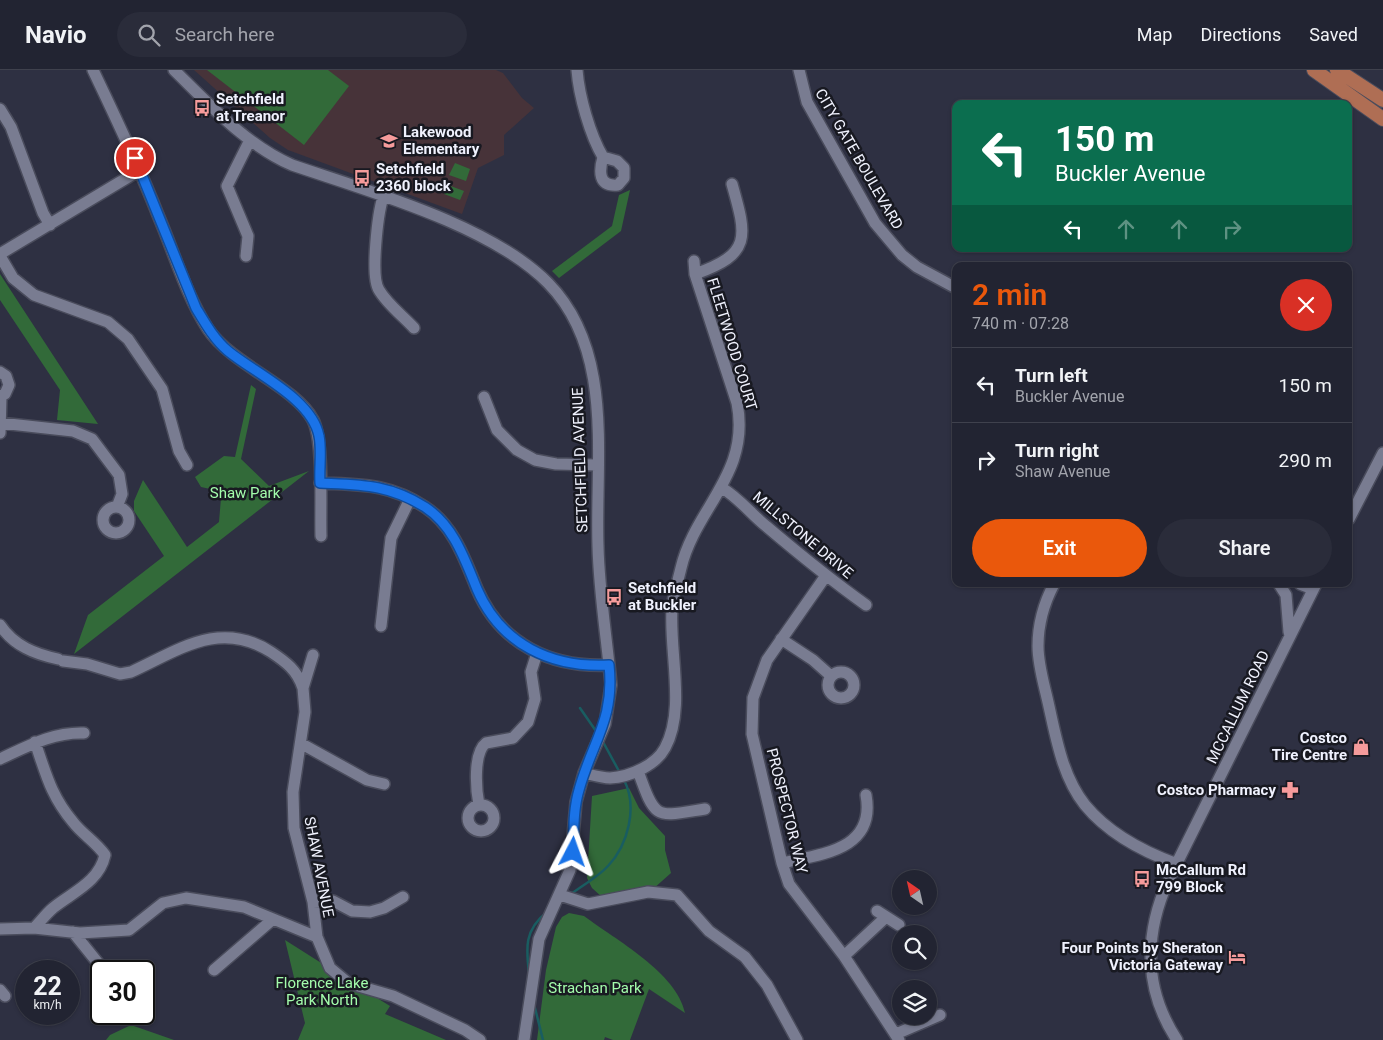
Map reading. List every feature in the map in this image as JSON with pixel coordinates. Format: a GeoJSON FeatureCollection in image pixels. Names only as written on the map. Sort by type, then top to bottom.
{"type":"FeatureCollection","features":[{"type":"Feature","properties":{"kind":"main road"},"geometry":{"type":"LineString","coordinates":[[1314,70],[1383,119]]}},
{"type":"Feature","properties":{"kind":"main road"},"geometry":{"type":"LineString","coordinates":[[1337,70],[1383,100]]}},
{"type":"Feature","properties":{"kind":"street"},"geometry":{"type":"LineString","coordinates":[[94,70],[140,170],[196,308],[209,330],[227,350],[302,405],[313,419],[319,436],[321,536]]}},
{"type":"Feature","properties":{"kind":"street","name":"SETCHFIELD AVENUE"},"geometry":{"type":"LineString","coordinates":[[174,70],[250,140],[280,160],[461,226],[531,268],[558,294],[576,324],[590,364],[597,413],[599,576],[611,685],[609,708],[584,773],[576,802],[570,870],[539,939],[524,1040]]}},
{"type":"Feature","properties":{"kind":"street"},"geometry":{"type":"LineString","coordinates":[[577,70],[578,82],[596,144],[603,157]]}},
{"type":"Feature","properties":{"kind":"street","name":"CITY GATE BOULEVARD"},"geometry":{"type":"LineString","coordinates":[[799,70],[807,102],[880,229],[895,248],[917,267],[952,286]]}},
{"type":"Feature","properties":{"kind":"street"},"geometry":{"type":"LineString","coordinates":[[0,110],[11,127],[43,213],[50,224]]}},
{"type":"Feature","properties":{"kind":"street"},"geometry":{"type":"LineString","coordinates":[[246,256],[248,236],[227,186],[250,140]]}},
{"type":"Feature","properties":{"kind":"street"},"geometry":{"type":"LineString","coordinates":[[140,170],[0,255],[13,278],[34,295],[108,322],[128,339],[162,389],[177,444],[187,465]]}},
{"type":"Feature","properties":{"kind":"street"},"geometry":{"type":"LineString","coordinates":[[695,274],[729,259],[741,240],[742,219],[732,184]]}},
{"type":"Feature","properties":{"kind":"street"},"geometry":{"type":"LineString","coordinates":[[384,197],[379,211],[376,253],[377,285],[380,292],[414,328]]}},
{"type":"Feature","properties":{"kind":"street","name":"FLEETWOOD COURT"},"geometry":{"type":"LineString","coordinates":[[584,773],[610,778],[638,771],[651,763],[664,750],[672,731],[675,702],[672,608],[685,550],[722,488],[738,444],[739,413],[695,274],[694,261]]}},
{"type":"Feature","properties":{"kind":"street"},"geometry":{"type":"LineString","coordinates":[[0,372],[6,376],[9,385],[0,396],[0,427],[73,431],[92,439],[119,475],[122,494],[118,507]]}},
{"type":"Feature","properties":{"kind":"street"},"geometry":{"type":"LineString","coordinates":[[484,397],[497,430],[517,450],[535,460],[556,464],[597,465]]}},
{"type":"Feature","properties":{"kind":"street"},"geometry":{"type":"LineString","coordinates":[[1352,513],[1383,453]]}},
{"type":"Feature","properties":{"kind":"street"},"geometry":{"type":"LineString","coordinates":[[320,483],[382,487],[427,508],[446,528],[462,550],[478,592],[492,616],[511,637],[536,654],[568,664],[609,665]]}},
{"type":"Feature","properties":{"kind":"street","name":"MILLSTONE DRIVE"},"geometry":{"type":"LineString","coordinates":[[722,488],[825,576],[866,605]]}},
{"type":"Feature","properties":{"kind":"street"},"geometry":{"type":"LineString","coordinates":[[381,626],[391,538],[410,499]]}},
{"type":"Feature","properties":{"kind":"street","name":"PROSPECTOR WAY"},"geometry":{"type":"LineString","coordinates":[[825,576],[767,660],[753,698],[752,734],[782,863],[789,884],[844,956],[897,1037]]}},
{"type":"Feature","properties":{"kind":"street"},"geometry":{"type":"LineString","coordinates":[[1053,587],[1042,612],[1039,660],[1063,762],[1069,779],[1085,804],[1104,824],[1129,842],[1177,864]]}},
{"type":"Feature","properties":{"kind":"street"},"geometry":{"type":"LineString","coordinates":[[1281,587],[1286,595],[1290,621],[1289,637]]}},
{"type":"Feature","properties":{"kind":"street","name":"MCCALLUM ROAD"},"geometry":{"type":"LineString","coordinates":[[1177,1040],[1165,1020],[1153,988],[1150,948],[1156,911],[1177,864],[1314,587]]}},
{"type":"Feature","properties":{"kind":"street"},"geometry":{"type":"LineString","coordinates":[[0,625],[25,648],[61,660],[87,664],[120,674],[131,672],[197,641],[221,636],[241,638],[268,650],[288,663],[299,677],[303,688]]}},
{"type":"Feature","properties":{"kind":"street"},"geometry":{"type":"LineString","coordinates":[[781,639],[813,660],[831,676]]}},
{"type":"Feature","properties":{"kind":"street"},"geometry":{"type":"LineString","coordinates":[[479,805],[476,792],[479,750],[490,741],[513,738],[528,722],[535,699],[530,672],[536,654]]}},
{"type":"Feature","properties":{"kind":"street","name":"SHAW AVENUE"},"geometry":{"type":"LineString","coordinates":[[313,655],[303,688],[306,712],[293,792],[294,828],[313,902],[317,937],[330,968],[348,983],[393,996],[465,1030],[480,1040]]}},
{"type":"Feature","properties":{"kind":"street"},"geometry":{"type":"LineString","coordinates":[[0,759],[35,742],[65,733],[84,733]]}},
{"type":"Feature","properties":{"kind":"street"},"geometry":{"type":"LineString","coordinates":[[34,928],[51,909],[90,882],[103,864],[105,855],[96,842],[74,824],[54,797],[35,742]]}},
{"type":"Feature","properties":{"kind":"street"},"geometry":{"type":"LineString","coordinates":[[302,744],[367,780],[384,784]]}},
{"type":"Feature","properties":{"kind":"street"},"geometry":{"type":"LineString","coordinates":[[638,771],[649,802],[660,814],[666,815],[705,809]]}},
{"type":"Feature","properties":{"kind":"street"},"geometry":{"type":"LineString","coordinates":[[782,863],[831,852],[850,842],[863,826],[869,812],[866,795]]}},
{"type":"Feature","properties":{"kind":"street"},"geometry":{"type":"LineString","coordinates":[[560,895],[588,904],[648,892],[677,895],[709,930],[745,957],[767,985],[797,1040]]}},
{"type":"Feature","properties":{"kind":"street"},"geometry":{"type":"LineString","coordinates":[[313,902],[333,901],[352,911],[370,912],[384,908],[404,897]]}},
{"type":"Feature","properties":{"kind":"street"},"geometry":{"type":"LineString","coordinates":[[0,929],[34,928],[73,932],[129,930],[163,903],[186,898],[244,907],[317,937]]}},
{"type":"Feature","properties":{"kind":"street"},"geometry":{"type":"LineString","coordinates":[[844,956],[882,914],[898,925]]}},
{"type":"Feature","properties":{"kind":"street"},"geometry":{"type":"LineString","coordinates":[[214,970],[274,919]]}},
{"type":"Feature","properties":{"kind":"street"},"geometry":{"type":"LineString","coordinates":[[73,932],[96,960]]}},
{"type":"Feature","properties":{"kind":"street"},"geometry":{"type":"LineString","coordinates":[[897,1037],[940,1015]]}},
{"type":"Feature","properties":{"kind":"shaded area","name":"Lakewood Elementary"},"geometry":{"type":"Polygon","coordinates":[[[194,70],[496,70],[503,73],[522,98],[534,108],[504,135],[504,155],[478,168],[462,214],[288,150],[270,138],[194,70]]]}},
{"type":"Feature","properties":{"kind":"green space"},"geometry":{"type":"Polygon","coordinates":[[[207,70],[328,70],[349,86],[304,145],[207,70]]]}},
{"type":"Feature","properties":{"kind":"green space"},"geometry":{"type":"Polygon","coordinates":[[[455,163],[470,169],[466,181],[449,175],[455,163]]]}},
{"type":"Feature","properties":{"kind":"green space"},"geometry":{"type":"Polygon","coordinates":[[[448,185],[464,191],[460,200],[444,194],[448,185]]]}},
{"type":"Feature","properties":{"kind":"green space"},"geometry":{"type":"Polygon","coordinates":[[[630,190],[621,231],[559,278],[552,271],[612,226],[619,195],[630,190]]]}},
{"type":"Feature","properties":{"kind":"green space"},"geometry":{"type":"Polygon","coordinates":[[[0,274],[98,424],[57,420],[60,390],[0,300],[0,274]]]}},
{"type":"Feature","properties":{"kind":"green space","name":"Shaw Park"},"geometry":{"type":"Polygon","coordinates":[[[251,385],[256,389],[241,459],[269,486],[309,471],[74,654],[88,615],[164,556],[134,511],[134,501],[143,480],[187,547],[219,522],[221,498],[215,490],[201,487],[195,477],[224,456],[235,457],[251,385]]]}},
{"type":"Feature","properties":{"kind":"green space"},"geometry":{"type":"Polygon","coordinates":[[[629,788],[639,808],[665,836],[665,850],[671,873],[653,889],[602,897],[592,888],[587,878],[592,796],[629,788]]]}},
{"type":"Feature","properties":{"kind":"green space","name":"Strachan Park"},"geometry":{"type":"Polygon","coordinates":[[[569,913],[584,916],[644,958],[670,984],[680,998],[685,1013],[649,989],[630,1040],[613,1040],[605,1037],[604,1040],[537,1040],[546,970],[556,927],[562,917],[569,913]]]}},
{"type":"Feature","properties":{"kind":"green space","name":"Florence Lake Park North"},"geometry":{"type":"Polygon","coordinates":[[[285,940],[356,985],[353,991],[377,998],[390,1006],[385,1014],[446,1040],[298,1040],[305,1023],[285,940]]]}},
{"type":"Feature","properties":{"kind":"green space"},"geometry":{"type":"Polygon","coordinates":[[[131,1025],[174,1040],[106,1040],[110,1035],[131,1025]]]}},
{"type":"Feature","properties":{"kind":"waterway"},"geometry":{"type":"LineString","coordinates":[[580,708],[598,734]]}},
{"type":"Feature","properties":{"kind":"waterway"},"geometry":{"type":"LineString","coordinates":[[602,740],[620,773]]}},
{"type":"Feature","properties":{"kind":"waterway"},"geometry":{"type":"LineString","coordinates":[[571,894],[604,870],[621,848],[626,837],[630,814],[630,802],[624,780]]}},
{"type":"Feature","properties":{"kind":"waterway"},"geometry":{"type":"LineString","coordinates":[[529,974],[527,948],[530,933],[547,912]]}},
{"type":"Feature","properties":{"kind":"waterway"},"geometry":{"type":"LineString","coordinates":[[534,1004],[543,1040]]}},
{"type":"Feature","properties":{"kind":"place","name":"Setchfield at Treanor"},"geometry":{"type":"Point","coordinates":[202,108]}},
{"type":"Feature","properties":{"kind":"place","name":"Lakewood Elementary"},"geometry":{"type":"Point","coordinates":[389,141]}},
{"type":"Feature","properties":{"kind":"place","name":"Setchfield 2360 block"},"geometry":{"type":"Point","coordinates":[362,178]}},
{"type":"Feature","properties":{"kind":"place","name":"Setchfield at Buckler"},"geometry":{"type":"Point","coordinates":[614,597]}},
{"type":"Feature","properties":{"kind":"place","name":"Costco Tire Centre"},"geometry":{"type":"Point","coordinates":[1361,747]}},
{"type":"Feature","properties":{"kind":"place","name":"Costco Pharmacy"},"geometry":{"type":"Point","coordinates":[1290,790]}},
{"type":"Feature","properties":{"kind":"place","name":"McCallum Rd 799 Block"},"geometry":{"type":"Point","coordinates":[1142,879]}},
{"type":"Feature","properties":{"kind":"place","name":"Four Points by Sheraton Victoria Gateway"},"geometry":{"type":"Point","coordinates":[1237,957]}},
{"type":"Feature","properties":{"kind":"route"},"geometry":{"type":"LineString","coordinates":[[135,158],[196,308],[209,330],[227,350],[302,405],[313,419],[319,436],[320,483],[382,487],[427,508],[446,528],[462,550],[478,592],[492,616],[511,637],[536,654],[568,664],[609,665],[610,703],[605,724],[579,789],[576,802],[573,852]]}}]}
